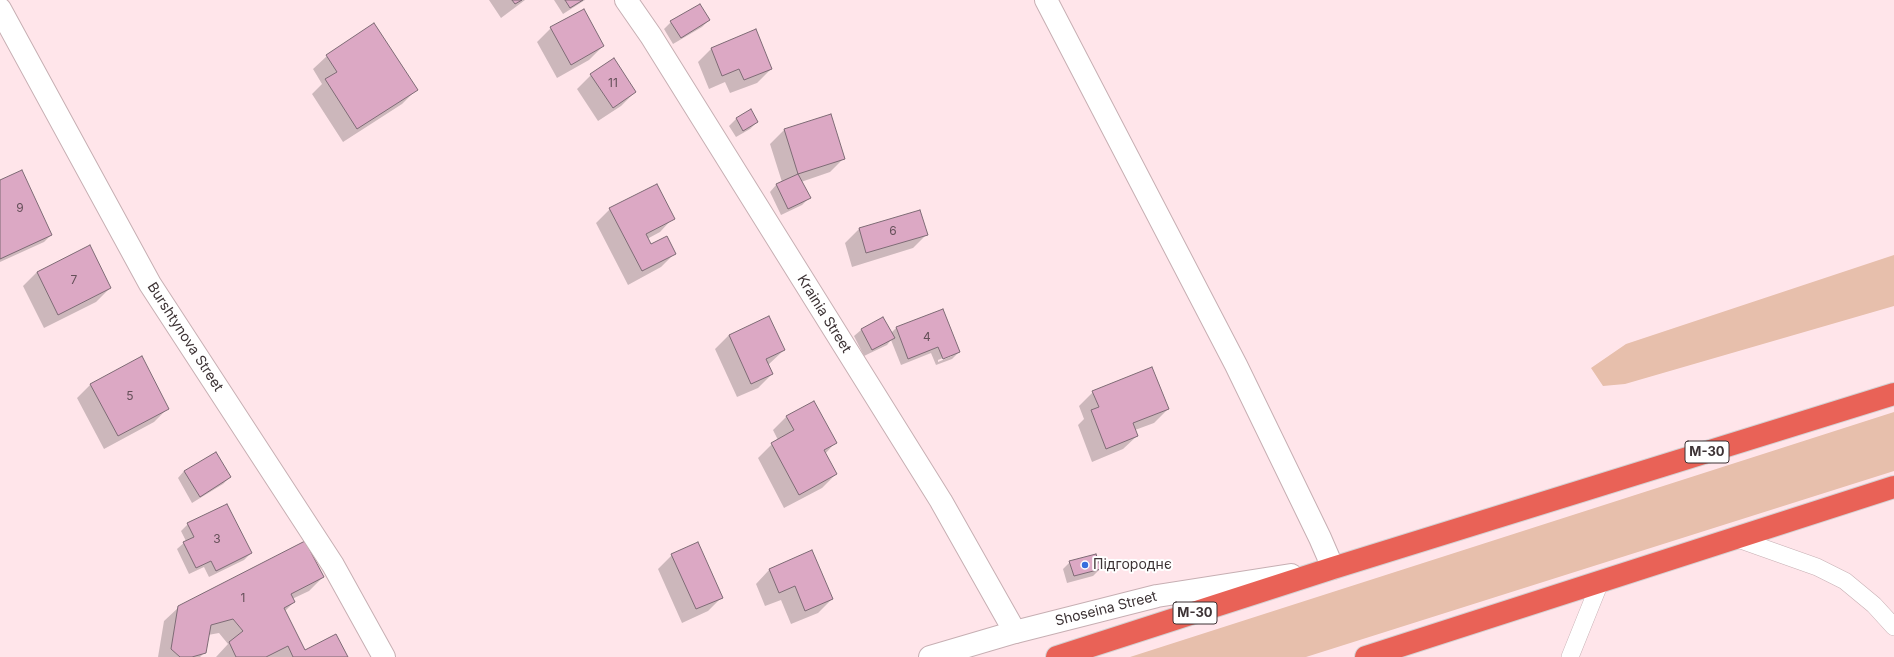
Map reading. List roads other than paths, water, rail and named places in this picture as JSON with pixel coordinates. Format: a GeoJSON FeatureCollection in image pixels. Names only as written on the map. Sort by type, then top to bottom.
{"type":"FeatureCollection","features":[{"type":"Feature","properties":{"kind":"highway","name":"М-30"},"geometry":{"type":"LineString","coordinates":[[1057,657],[1333,568],[1894,394]]}},
{"type":"Feature","properties":{"kind":"highway"},"geometry":{"type":"LineString","coordinates":[[1366,657],[1601,580],[1894,488]]}},
{"type":"Feature","properties":{"kind":"street","name":"Krainia Street"},"geometry":{"type":"LineString","coordinates":[[626,0],[651,36],[940,501],[1015,632]]}},
{"type":"Feature","properties":{"kind":"street"},"geometry":{"type":"LineString","coordinates":[[1046,0],[1236,365],[1317,531],[1333,568]]}},
{"type":"Feature","properties":{"kind":"street","name":"Burshtynova Street"},"geometry":{"type":"LineString","coordinates":[[0,9],[150,284],[333,565],[384,657]]}},
{"type":"Feature","properties":{"kind":"street","name":"Shoseina Street"},"geometry":{"type":"LineString","coordinates":[[930,657],[1015,632],[1157,596],[1333,568]]}},
{"type":"Feature","properties":{"kind":"lane"},"geometry":{"type":"LineString","coordinates":[[1735,538],[1817,567],[1845,580],[1874,605],[1894,628]]}},
{"type":"Feature","properties":{"kind":"lane"},"geometry":{"type":"LineString","coordinates":[[1570,657],[1601,580]]}},
{"type":"Feature","properties":{"kind":"place","name":"Підгороднє"},"geometry":{"type":"Point","coordinates":[1085,565]}}]}
